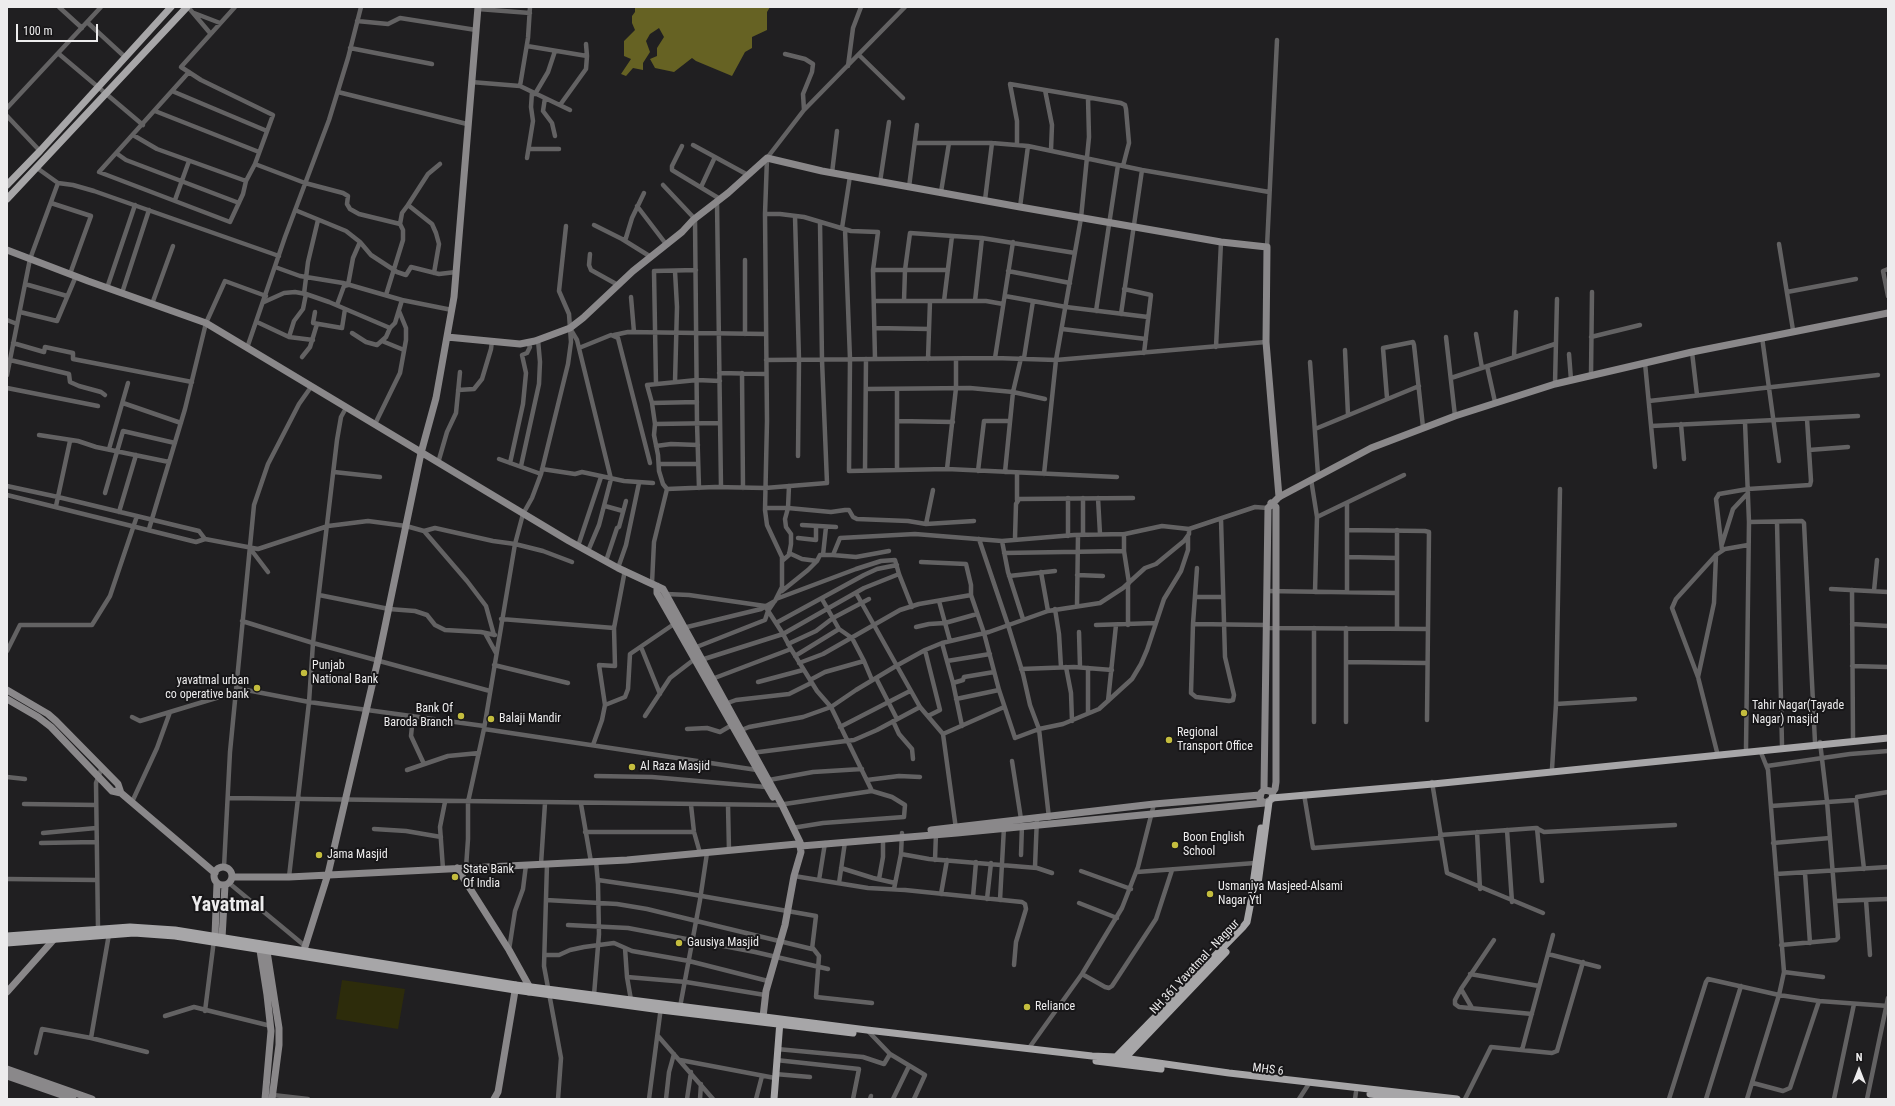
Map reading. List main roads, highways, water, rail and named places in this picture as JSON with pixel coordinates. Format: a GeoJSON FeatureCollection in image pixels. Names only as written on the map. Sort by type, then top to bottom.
{"type":"FeatureCollection","features":[{"type":"Feature","properties":{"kind":"highway"},"geometry":{"type":"LineString","coordinates":[[1254,896],[1255,884]]}},
{"type":"Feature","properties":{"kind":"main road"},"geometry":{"type":"LineString","coordinates":[[7,185],[40,151],[171,7]]}},
{"type":"Feature","properties":{"kind":"main road"},"geometry":{"type":"LineString","coordinates":[[7,199],[105,92],[187,7]]}},
{"type":"Feature","properties":{"kind":"main road"},"geometry":{"type":"LineString","coordinates":[[1269,799],[1304,794],[1432,783],[1760,750],[1888,735]]}},
{"type":"Feature","properties":{"kind":"main road"},"geometry":{"type":"LineString","coordinates":[[1432,783],[1746,749],[1760,750],[1782,746],[1888,738]]}},
{"type":"Feature","properties":{"kind":"main road"},"geometry":{"type":"LineString","coordinates":[[1255,884],[1255,863],[1269,799]]}},
{"type":"Feature","properties":{"kind":"main road"},"geometry":{"type":"LineString","coordinates":[[1255,884],[1269,799]]}},
{"type":"Feature","properties":{"kind":"main road"},"geometry":{"type":"LineString","coordinates":[[1119,1061],[1243,927],[1247,922],[1254,896]]}},
{"type":"Feature","properties":{"kind":"main road"},"geometry":{"type":"LineString","coordinates":[[7,943],[109,932],[130,927],[175,930],[263,948],[548,992],[780,1022],[1309,1084],[1457,1099]]}},
{"type":"Feature","properties":{"kind":"main road"},"geometry":{"type":"LineString","coordinates":[[7,936],[98,929],[109,932]]}},
{"type":"Feature","properties":{"kind":"main road"},"geometry":{"type":"LineString","coordinates":[[263,948],[304,948],[515,987]]}},
{"type":"Feature","properties":{"kind":"main road"},"geometry":{"type":"LineString","coordinates":[[548,992],[594,995],[631,1000],[662,1007],[680,1006],[763,1017],[780,1022]]}},
{"type":"Feature","properties":{"kind":"main road"},"geometry":{"type":"LineString","coordinates":[[774,1099],[780,1022]]}},
{"type":"Feature","properties":{"kind":"main road"},"geometry":{"type":"LineString","coordinates":[[870,1032],[1029,1048],[1119,1061]]}},
{"type":"Feature","properties":{"kind":"main road"},"geometry":{"type":"LineString","coordinates":[[1309,1084],[1355,1096],[1413,1099]]}},
{"type":"Feature","properties":{"kind":"place","name":"Punjab National Bank"},"geometry":{"type":"Point","coordinates":[304,673]}},
{"type":"Feature","properties":{"kind":"place","name":"yavatmal urban co operative bank"},"geometry":{"type":"Point","coordinates":[257,688]}},
{"type":"Feature","properties":{"kind":"place","name":"Tahir Nagar(Tayade Nagar) masjid"},"geometry":{"type":"Point","coordinates":[1744,713]}},
{"type":"Feature","properties":{"kind":"place","name":"Bank Of Baroda Branch"},"geometry":{"type":"Point","coordinates":[461,716]}},
{"type":"Feature","properties":{"kind":"place","name":"Balaji Mandir"},"geometry":{"type":"Point","coordinates":[491,719]}},
{"type":"Feature","properties":{"kind":"place","name":"Regional Transport Office"},"geometry":{"type":"Point","coordinates":[1169,740]}},
{"type":"Feature","properties":{"kind":"place","name":"Al Raza Masjid"},"geometry":{"type":"Point","coordinates":[632,767]}},
{"type":"Feature","properties":{"kind":"place","name":"Boon English School"},"geometry":{"type":"Point","coordinates":[1175,845]}},
{"type":"Feature","properties":{"kind":"place","name":"Jama Masjid"},"geometry":{"type":"Point","coordinates":[319,855]}},
{"type":"Feature","properties":{"kind":"place","name":"State Bank Of India"},"geometry":{"type":"Point","coordinates":[455,877]}},
{"type":"Feature","properties":{"kind":"place","name":"Usmaniya Masjeed-Alsami Nagar Ytl"},"geometry":{"type":"Point","coordinates":[1210,894]}},
{"type":"Feature","properties":{"kind":"place","name":"Gausiya Masjid"},"geometry":{"type":"Point","coordinates":[679,943]}},
{"type":"Feature","properties":{"kind":"place","name":"Reliance"},"geometry":{"type":"Point","coordinates":[1027,1007]}},
{"type":"Feature","properties":{"kind":"district","name":"Yavatmal"},"geometry":{"type":"Point","coordinates":[228,906]}}]}
